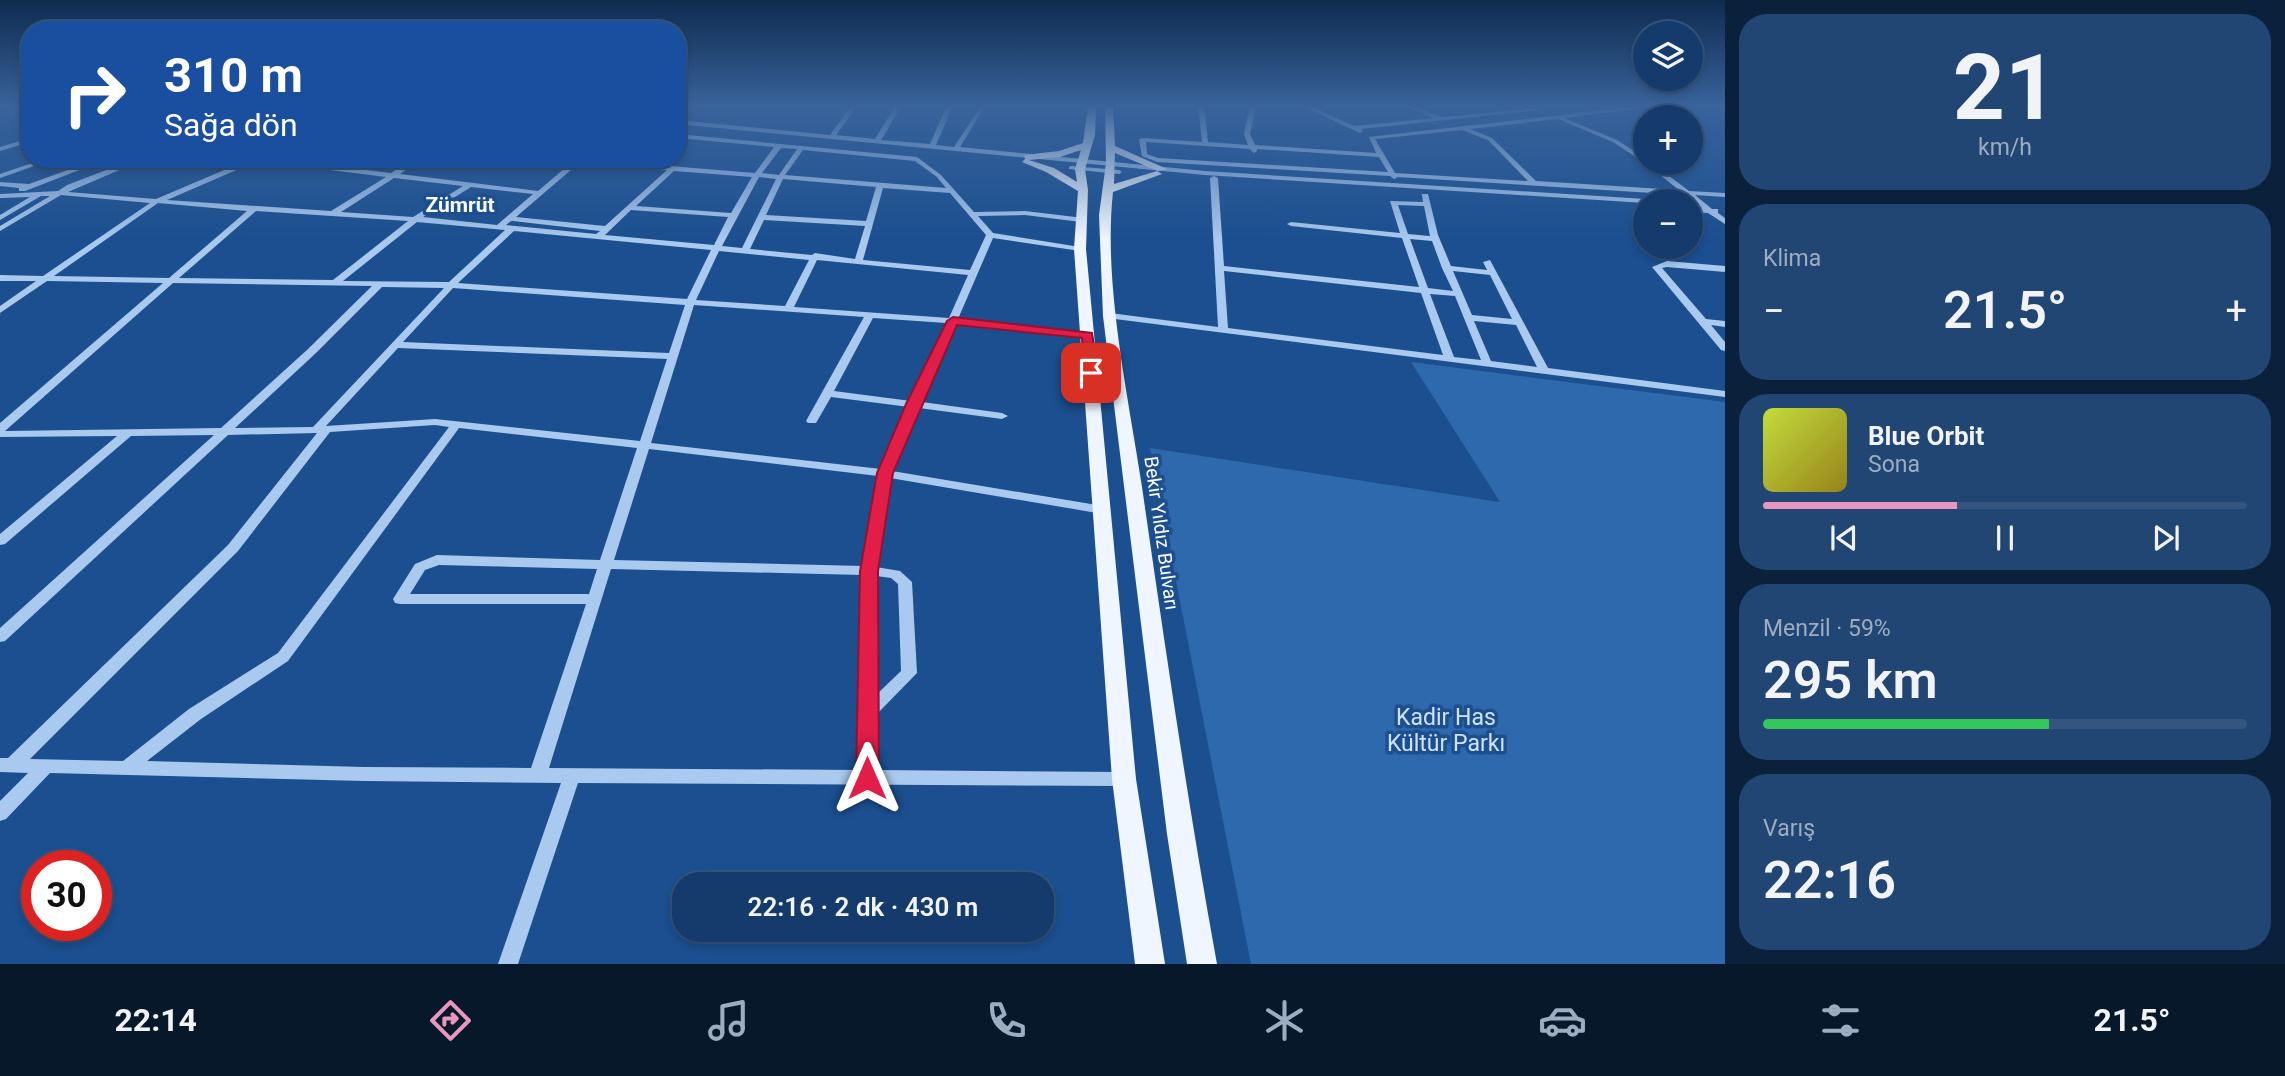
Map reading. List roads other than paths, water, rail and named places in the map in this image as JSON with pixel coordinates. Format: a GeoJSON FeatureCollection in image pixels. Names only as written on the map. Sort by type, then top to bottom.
{"type":"FeatureCollection","features":[{"type":"Feature","properties":{"kind":"main road"},"geometry":{"type":"LineString","coordinates":[[1027,159],[1072,150]]}},
{"type":"Feature","properties":{"kind":"main road"},"geometry":{"type":"LineString","coordinates":[[1086,150],[1081,165],[1083,190],[1080,249],[1124,779],[1150,964]]}},
{"type":"Feature","properties":{"kind":"main road","name":"Bekir Yıldız Bulvarı"},"geometry":{"type":"LineString","coordinates":[[1110,150],[1105,215],[1110,316],[1177,807],[1202,964]]}},
{"type":"Feature","properties":{"kind":"main road"},"geometry":{"type":"LineString","coordinates":[[1027,159],[1065,177],[1083,190]]}},
{"type":"Feature","properties":{"kind":"main road"},"geometry":{"type":"LineString","coordinates":[[1110,168],[1130,180],[1160,171]]}},
{"type":"Feature","properties":{"kind":"main road"},"geometry":{"type":"LineString","coordinates":[[1110,168],[1160,171]]}},
{"type":"Feature","properties":{"kind":"street"},"geometry":{"type":"LineString","coordinates":[[538,774],[691,300],[733,215],[756,176],[765,150]]}},
{"type":"Feature","properties":{"kind":"street"},"geometry":{"type":"LineString","coordinates":[[746,248],[780,177],[800,150]]}},
{"type":"Feature","properties":{"kind":"street"},"geometry":{"type":"LineString","coordinates":[[813,150],[918,159],[953,191],[990,235],[1080,249]]}},
{"type":"Feature","properties":{"kind":"street"},"geometry":{"type":"LineString","coordinates":[[905,150],[1027,159]]}},
{"type":"Feature","properties":{"kind":"street"},"geometry":{"type":"LineString","coordinates":[[963,150],[1110,168],[1633,200]]}},
{"type":"Feature","properties":{"kind":"street"},"geometry":{"type":"LineString","coordinates":[[1143,150],[1148,158],[1194,162],[1633,189]]}},
{"type":"Feature","properties":{"kind":"street"},"geometry":{"type":"LineString","coordinates":[[1191,150],[1194,162]]}},
{"type":"Feature","properties":{"kind":"street"},"geometry":{"type":"LineString","coordinates":[[1253,150],[1264,176]]}},
{"type":"Feature","properties":{"kind":"street"},"geometry":{"type":"LineString","coordinates":[[1299,150],[1380,155]]}},
{"type":"Feature","properties":{"kind":"street"},"geometry":{"type":"LineString","coordinates":[[1376,150],[1400,185]]}},
{"type":"Feature","properties":{"kind":"street"},"geometry":{"type":"LineString","coordinates":[[1501,150],[1545,195]]}},
{"type":"Feature","properties":{"kind":"street"},"geometry":{"type":"LineString","coordinates":[[910,158],[915,151]]}},
{"type":"Feature","properties":{"kind":"street"},"geometry":{"type":"LineString","coordinates":[[1330,152],[1343,171]]}},
{"type":"Feature","properties":{"kind":"street"},"geometry":{"type":"LineString","coordinates":[[0,176],[24,168]]}},
{"type":"Feature","properties":{"kind":"street"},"geometry":{"type":"LineString","coordinates":[[0,199],[79,168]]}},
{"type":"Feature","properties":{"kind":"street"},"geometry":{"type":"LineString","coordinates":[[0,218],[44,192],[104,168]]}},
{"type":"Feature","properties":{"kind":"street"},"geometry":{"type":"LineString","coordinates":[[0,229],[59,192],[119,168]]}},
{"type":"Feature","properties":{"kind":"street"},"geometry":{"type":"LineString","coordinates":[[0,310],[157,201],[235,168]]}},
{"type":"Feature","properties":{"kind":"street"},"geometry":{"type":"LineString","coordinates":[[258,168],[383,182]]}},
{"type":"Feature","properties":{"kind":"street"},"geometry":{"type":"LineString","coordinates":[[337,168],[540,193]]}},
{"type":"Feature","properties":{"kind":"street"},"geometry":{"type":"LineString","coordinates":[[333,213],[404,168]]}},
{"type":"Feature","properties":{"kind":"street"},"geometry":{"type":"LineString","coordinates":[[6,765],[233,548],[321,430],[395,345],[540,193],[570,168]]}},
{"type":"Feature","properties":{"kind":"street"},"geometry":{"type":"LineString","coordinates":[[664,168],[953,191]]}},
{"type":"Feature","properties":{"kind":"street"},"geometry":{"type":"LineString","coordinates":[[598,237],[673,169]]}},
{"type":"Feature","properties":{"kind":"street"},"geometry":{"type":"LineString","coordinates":[[1160,171],[1214,178],[1633,206]]}},
{"type":"Feature","properties":{"kind":"street"},"geometry":{"type":"LineString","coordinates":[[1664,175],[1683,189]]}},
{"type":"Feature","properties":{"kind":"street"},"geometry":{"type":"LineString","coordinates":[[1214,178],[1223,329]]}},
{"type":"Feature","properties":{"kind":"street"},"geometry":{"type":"LineString","coordinates":[[0,184],[29,186]]}},
{"type":"Feature","properties":{"kind":"street"},"geometry":{"type":"LineString","coordinates":[[335,283],[415,219],[469,185]]}},
{"type":"Feature","properties":{"kind":"street"},"geometry":{"type":"LineString","coordinates":[[859,260],[880,186]]}},
{"type":"Feature","properties":{"kind":"street"},"geometry":{"type":"LineString","coordinates":[[12,194],[59,192],[500,226],[511,223],[607,229]]}},
{"type":"Feature","properties":{"kind":"street"},"geometry":{"type":"LineString","coordinates":[[1424,192],[1435,239],[1486,362]]}},
{"type":"Feature","properties":{"kind":"street"},"geometry":{"type":"LineString","coordinates":[[1703,194],[1725,195]]}},
{"type":"Feature","properties":{"kind":"street"},"geometry":{"type":"LineString","coordinates":[[1427,204],[1393,203],[1450,358]]}},
{"type":"Feature","properties":{"kind":"street"},"geometry":{"type":"LineString","coordinates":[[1703,203],[1725,222]]}},
{"type":"Feature","properties":{"kind":"street"},"geometry":{"type":"LineString","coordinates":[[1703,205],[1725,206]]}},
{"type":"Feature","properties":{"kind":"street"},"geometry":{"type":"LineString","coordinates":[[630,208],[733,215]]}},
{"type":"Feature","properties":{"kind":"street"},"geometry":{"type":"LineString","coordinates":[[0,432],[254,209]]}},
{"type":"Feature","properties":{"kind":"street"},"geometry":{"type":"LineString","coordinates":[[1703,211],[1725,212]]}},
{"type":"Feature","properties":{"kind":"street"},"geometry":{"type":"LineString","coordinates":[[974,214],[1025,213],[1082,220]]}},
{"type":"Feature","properties":{"kind":"street"},"geometry":{"type":"LineString","coordinates":[[761,217],[869,224]]}},
{"type":"Feature","properties":{"kind":"street"},"geometry":{"type":"LineString","coordinates":[[511,223],[598,237],[746,248],[974,273]]}},
{"type":"Feature","properties":{"kind":"street"},"geometry":{"type":"LineString","coordinates":[[1291,224],[1435,239]]}},
{"type":"Feature","properties":{"kind":"street"},"geometry":{"type":"LineString","coordinates":[[867,778],[869,571],[885,473],[913,404],[990,235]]}},
{"type":"Feature","properties":{"kind":"street"},"geometry":{"type":"LineString","coordinates":[[788,310],[815,256]]}},
{"type":"Feature","properties":{"kind":"street"},"geometry":{"type":"LineString","coordinates":[[1487,262],[1544,370]]}},
{"type":"Feature","properties":{"kind":"street"},"geometry":{"type":"LineString","coordinates":[[1725,269],[1657,266],[1725,348]]}},
{"type":"Feature","properties":{"kind":"street"},"geometry":{"type":"LineString","coordinates":[[1218,268],[1458,294]]}},
{"type":"Feature","properties":{"kind":"street"},"geometry":{"type":"LineString","coordinates":[[1446,268],[1493,273]]}},
{"type":"Feature","properties":{"kind":"street"},"geometry":{"type":"LineString","coordinates":[[0,278],[451,285],[691,300],[1088,335]]}},
{"type":"Feature","properties":{"kind":"street"},"geometry":{"type":"LineString","coordinates":[[0,637],[312,351],[380,284]]}},
{"type":"Feature","properties":{"kind":"street"},"geometry":{"type":"LineString","coordinates":[[1110,316],[1725,394]]}},
{"type":"Feature","properties":{"kind":"street"},"geometry":{"type":"LineString","coordinates":[[812,421],[869,317]]}},
{"type":"Feature","properties":{"kind":"street"},"geometry":{"type":"LineString","coordinates":[[1467,317],[1520,323]]}},
{"type":"Feature","properties":{"kind":"street"},"geometry":{"type":"LineString","coordinates":[[1706,322],[1725,324]]}},
{"type":"Feature","properties":{"kind":"street"},"geometry":{"type":"LineString","coordinates":[[395,345],[674,356]]}},
{"type":"Feature","properties":{"kind":"street"},"geometry":{"type":"LineString","coordinates":[[827,393],[1002,416]]}},
{"type":"Feature","properties":{"kind":"street"},"geometry":{"type":"LineString","coordinates":[[0,432],[221,433],[321,430],[435,422],[885,473],[1103,510]]}},
{"type":"Feature","properties":{"kind":"street"},"geometry":{"type":"LineString","coordinates":[[126,768],[195,714],[283,657],[456,425]]}},
{"type":"Feature","properties":{"kind":"street"},"geometry":{"type":"LineString","coordinates":[[0,541],[127,433]]}},
{"type":"Feature","properties":{"kind":"street"},"geometry":{"type":"LineString","coordinates":[[595,599],[400,599],[419,567],[430,561],[869,571],[895,574],[905,582],[909,673],[867,713]]}},
{"type":"Feature","properties":{"kind":"street"},"geometry":{"type":"LineString","coordinates":[[6,765],[572,775],[1124,779]]}},
{"type":"Feature","properties":{"kind":"street"},"geometry":{"type":"LineString","coordinates":[[0,813],[46,766]]}},
{"type":"Feature","properties":{"kind":"street"},"geometry":{"type":"LineString","coordinates":[[508,964],[572,775]]}},
{"type":"Feature","properties":{"kind":"district","name":"Zümrüt"},"geometry":{"type":"Point","coordinates":[460,205]}},
{"type":"Feature","properties":{"kind":"park label","name":"Kadir Has Kültür Parkı"},"geometry":{"type":"Point","coordinates":[1446,730]}}]}
